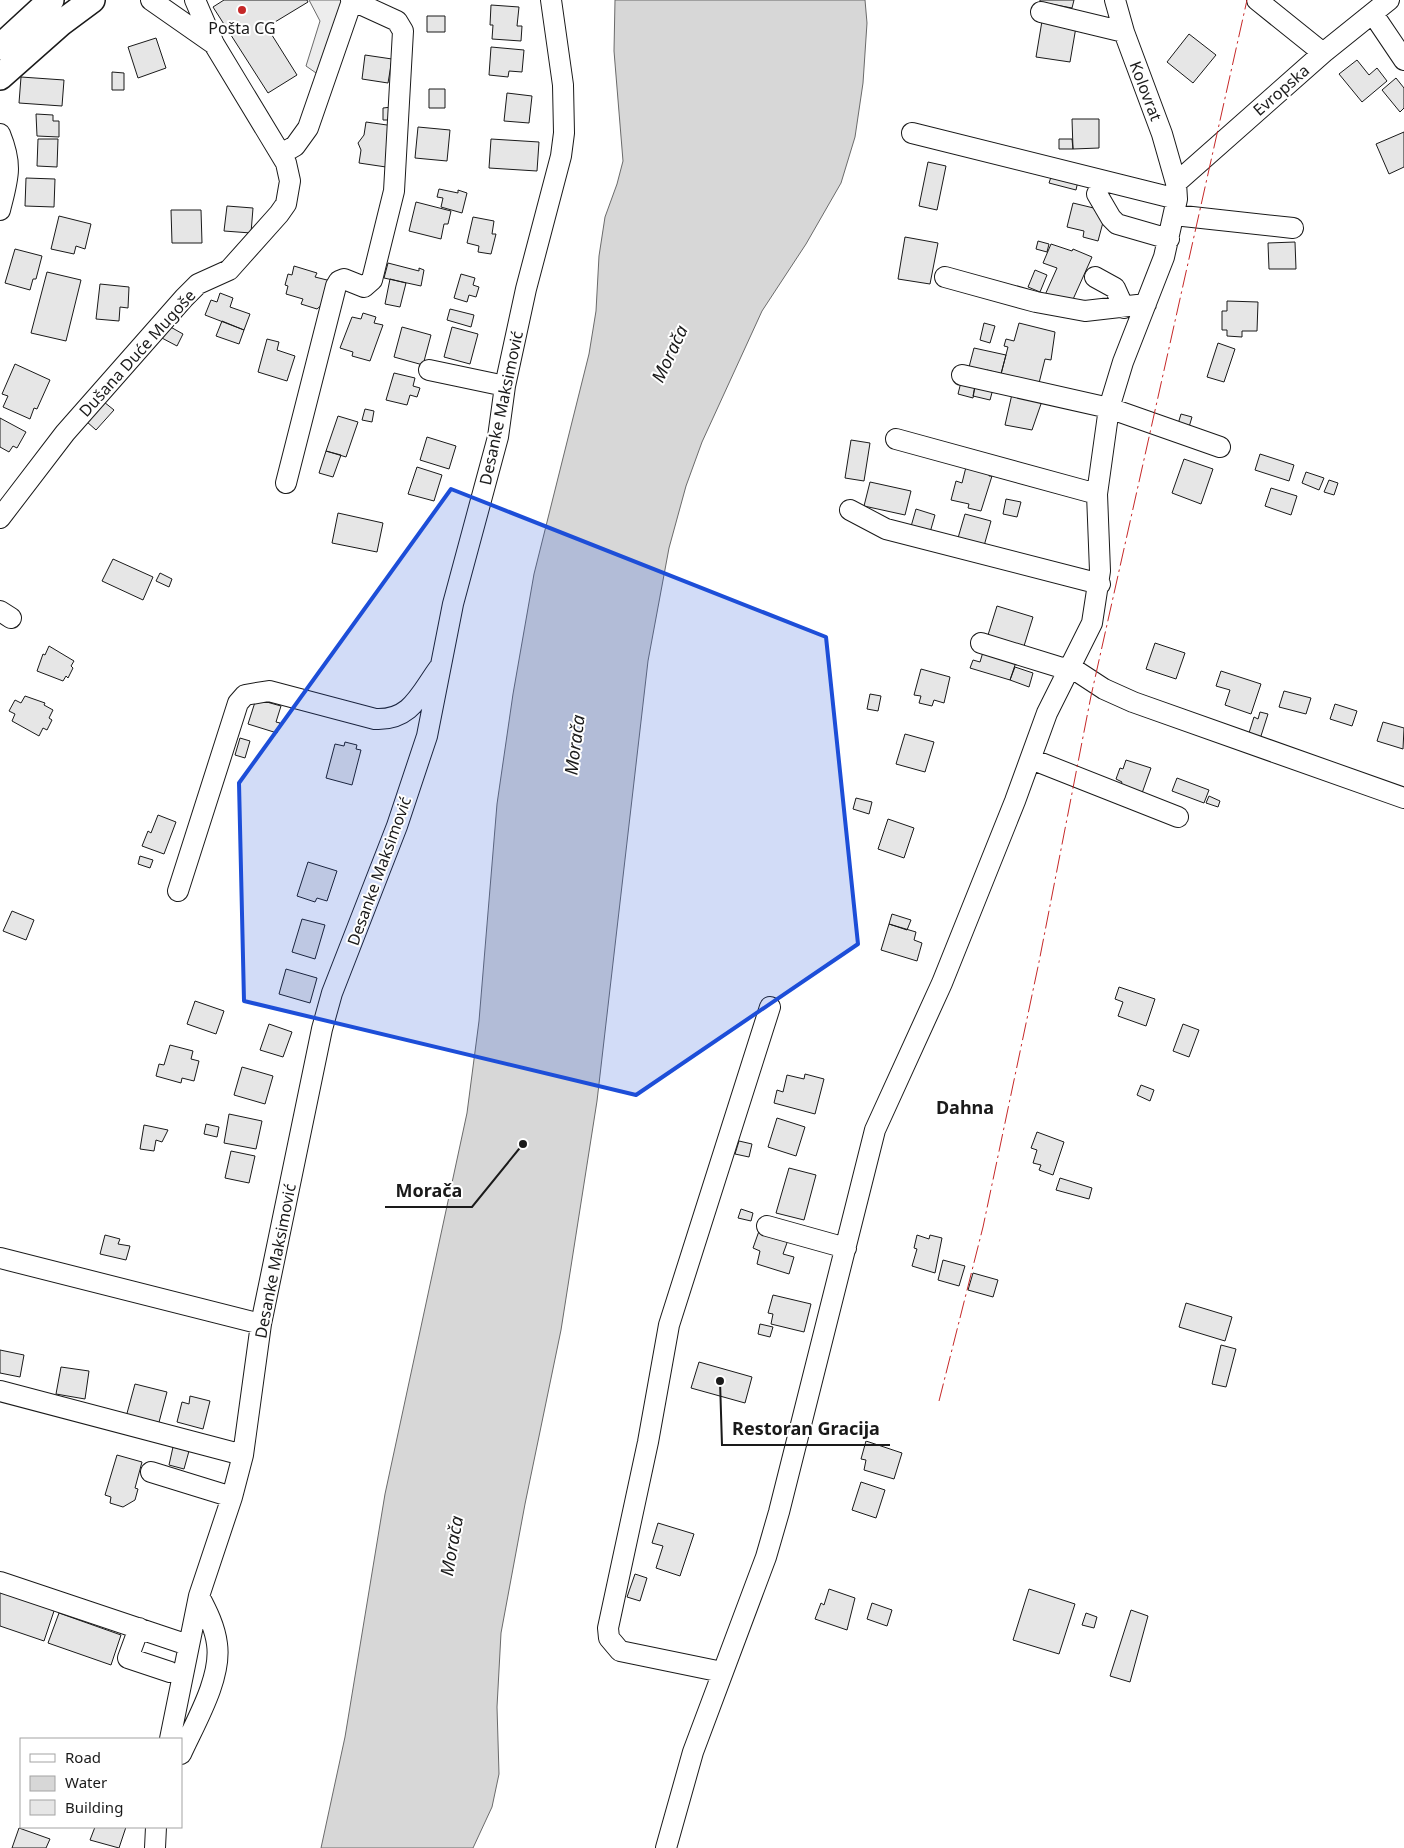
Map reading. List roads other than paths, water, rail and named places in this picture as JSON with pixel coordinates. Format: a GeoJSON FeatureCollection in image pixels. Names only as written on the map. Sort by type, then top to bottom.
{"type":"FeatureCollection","features":[{"type":"Feature","properties":{"kind":"main road"},"geometry":{"type":"LineString","coordinates":[[0,47],[51,0]]}},
{"type":"Feature","properties":{"kind":"main road"},"geometry":{"type":"LineString","coordinates":[[0,77],[61,23],[92,0]]}},
{"type":"Feature","properties":{"kind":"street","name":"Dušana Duće Mugoše"},"geometry":{"type":"LineString","coordinates":[[150,0],[214,44]]}},
{"type":"Feature","properties":{"kind":"street","name":"Dušana Duće Mugoše"},"geometry":{"type":"LineString","coordinates":[[0,518],[65,432],[184,298],[198,284],[229,270],[280,214],[286,204],[290,181],[281,154],[214,44],[196,0]]}},
{"type":"Feature","properties":{"kind":"street"},"geometry":{"type":"LineString","coordinates":[[281,154],[295,146],[308,128],[352,0],[396,21],[404,31],[394,191],[372,280],[364,287],[344,280],[339,281],[336,286],[286,483]]}},
{"type":"Feature","properties":{"kind":"street","name":"Desanke Maksimović"},"geometry":{"type":"LineString","coordinates":[[170,1738],[199,1596],[232,1497],[243,1455],[261,1324],[322,1029],[332,993],[427,736],[453,604],[498,438],[505,386],[526,289],[561,156],[564,133],[563,85],[551,0]]}},
{"type":"Feature","properties":{"kind":"street","name":"Kolovrat"},"geometry":{"type":"LineString","coordinates":[[1115,0],[1124,32],[1162,134],[1176,199]]}},
{"type":"Feature","properties":{"kind":"street"},"geometry":{"type":"LineString","coordinates":[[1257,0],[1323,53]]}},
{"type":"Feature","properties":{"kind":"street","name":"Evropska"},"geometry":{"type":"LineString","coordinates":[[1176,199],[1323,53],[1389,0]]}},
{"type":"Feature","properties":{"kind":"street"},"geometry":{"type":"LineString","coordinates":[[1041,12],[1124,32]]}},
{"type":"Feature","properties":{"kind":"street"},"geometry":{"type":"LineString","coordinates":[[1373,14],[1404,60]]}},
{"type":"Feature","properties":{"kind":"street"},"geometry":{"type":"LineString","coordinates":[[912,133],[1293,228]]}},
{"type":"Feature","properties":{"kind":"street"},"geometry":{"type":"LineString","coordinates":[[0,134],[8,155],[9,174],[0,210]]}},
{"type":"Feature","properties":{"kind":"street"},"geometry":{"type":"LineString","coordinates":[[1097,194],[1111,218],[1117,224],[1169,239]]}},
{"type":"Feature","properties":{"kind":"street"},"geometry":{"type":"LineString","coordinates":[[666,1848],[693,1752],[766,1557],[875,1130],[942,983],[1031,759],[1047,713],[1092,623],[1100,584],[1097,494],[1109,408],[1123,362],[1169,239],[1176,199]]}},
{"type":"Feature","properties":{"kind":"street"},"geometry":{"type":"LineString","coordinates":[[945,276],[1036,302],[1085,312],[1146,304]]}},
{"type":"Feature","properties":{"kind":"street"},"geometry":{"type":"LineString","coordinates":[[1095,277],[1115,288],[1124,308]]}},
{"type":"Feature","properties":{"kind":"street"},"geometry":{"type":"LineString","coordinates":[[429,370],[505,386]]}},
{"type":"Feature","properties":{"kind":"street"},"geometry":{"type":"LineString","coordinates":[[962,375],[1109,408],[1220,447]]}},
{"type":"Feature","properties":{"kind":"street"},"geometry":{"type":"LineString","coordinates":[[896,439],[1097,494]]}},
{"type":"Feature","properties":{"kind":"street"},"geometry":{"type":"LineString","coordinates":[[850,510],[886,529],[1100,584]]}},
{"type":"Feature","properties":{"kind":"street"},"geometry":{"type":"LineString","coordinates":[[981,643],[1059,667],[1071,668],[1104,690],[1133,702],[1404,798]]}},
{"type":"Feature","properties":{"kind":"street"},"geometry":{"type":"LineString","coordinates":[[178,891],[238,702],[245,695],[269,691],[375,719],[390,720],[402,715],[412,705],[442,664]]}},
{"type":"Feature","properties":{"kind":"street"},"geometry":{"type":"LineString","coordinates":[[1031,759],[1178,817]]}},
{"type":"Feature","properties":{"kind":"street"},"geometry":{"type":"LineString","coordinates":[[722,1672],[620,1651],[609,1638],[608,1628],[648,1442],[669,1325],[770,1007]]}},
{"type":"Feature","properties":{"kind":"street"},"geometry":{"type":"LineString","coordinates":[[767,1226],[846,1248]]}},
{"type":"Feature","properties":{"kind":"street"},"geometry":{"type":"LineString","coordinates":[[0,1258],[261,1324]]}},
{"type":"Feature","properties":{"kind":"street"},"geometry":{"type":"LineString","coordinates":[[0,1391],[243,1455]]}},
{"type":"Feature","properties":{"kind":"street"},"geometry":{"type":"LineString","coordinates":[[151,1472],[232,1497]]}},
{"type":"Feature","properties":{"kind":"street"},"geometry":{"type":"LineString","coordinates":[[0,1582],[188,1645]]}},
{"type":"Feature","properties":{"kind":"street"},"geometry":{"type":"LineString","coordinates":[[182,1752],[216,1675],[217,1644],[210,1616],[199,1596]]}},
{"type":"Feature","properties":{"kind":"street"},"geometry":{"type":"LineString","coordinates":[[139,1628],[128,1658],[170,1672]]}},
{"type":"Feature","properties":{"kind":"street"},"geometry":{"type":"LineString","coordinates":[[155,1848],[156,1828]]}},
{"type":"Feature","properties":{"kind":"water"},"geometry":{"type":"Polygon","coordinates":[[[615,0],[865,0],[867,23],[863,83],[855,137],[841,183],[806,244],[762,311],[702,442],[686,486],[669,548],[648,661],[597,1101],[561,1330],[525,1504],[501,1633],[497,1707],[499,1774],[492,1807],[473,1848],[321,1848],[345,1737],[385,1494],[467,1113],[479,1021],[497,804],[513,694],[534,574],[589,354],[596,311],[599,256],[605,217],[623,161],[614,51],[615,0]]]}},
{"type":"Feature","properties":{"kind":"place","name":"Pošta CG"},"geometry":{"type":"Point","coordinates":[242,10]}},
{"type":"Feature","properties":{"kind":"place","name":"Morača"},"geometry":{"type":"Point","coordinates":[523,1144]}},
{"type":"Feature","properties":{"kind":"place","name":"Restoran Gracija"},"geometry":{"type":"Point","coordinates":[720,1381]}},
{"type":"Feature","properties":{"kind":"district","name":"Dahna"},"geometry":{"type":"Point","coordinates":[965,1108]}}]}
